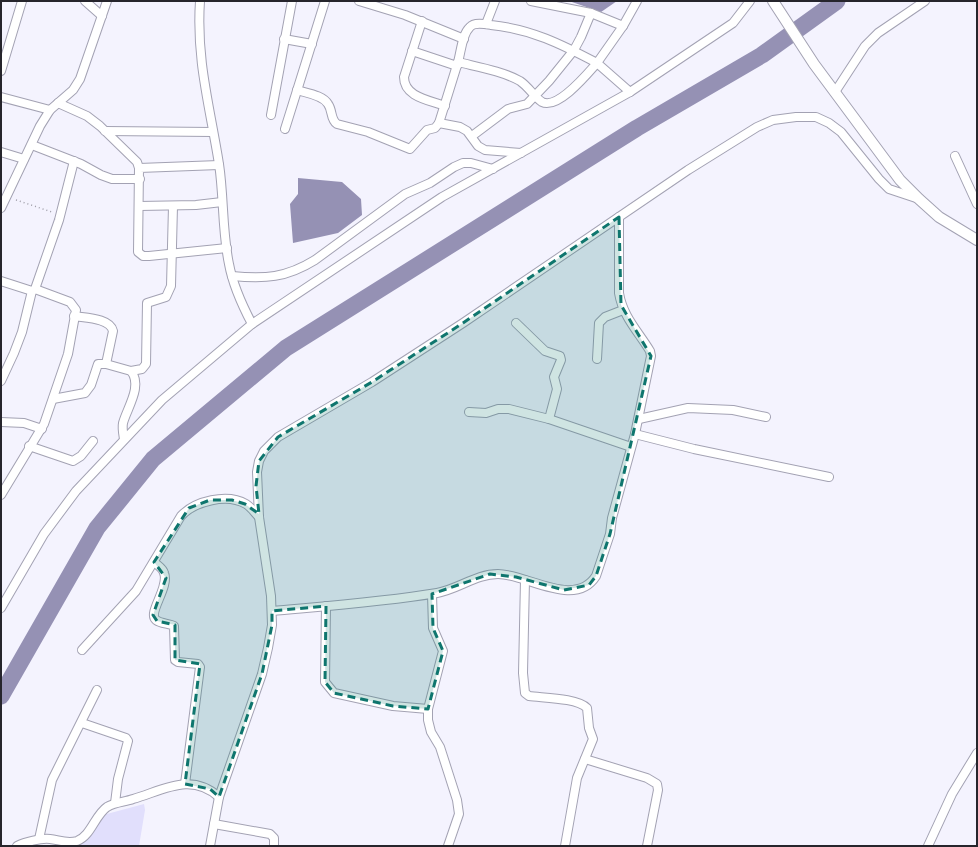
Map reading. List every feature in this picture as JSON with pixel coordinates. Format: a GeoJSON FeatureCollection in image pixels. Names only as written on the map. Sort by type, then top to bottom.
{"type":"FeatureCollection","features":[{"type":"Feature","properties":{"kind":"street"},"geometry":{"type":"LineString","coordinates":[[1,71],[22,1]]}},
{"type":"Feature","properties":{"kind":"street"},"geometry":{"type":"LineString","coordinates":[[85,1],[102,16]]}},
{"type":"Feature","properties":{"kind":"street"},"geometry":{"type":"LineString","coordinates":[[1,208],[24,159],[50,110],[73,90],[80,79],[107,1]]}},
{"type":"Feature","properties":{"kind":"street"},"geometry":{"type":"LineString","coordinates":[[200,1],[198,36],[202,73],[219,166],[227,248],[236,291],[252,324]]}},
{"type":"Feature","properties":{"kind":"street"},"geometry":{"type":"LineString","coordinates":[[271,114],[292,1]]}},
{"type":"Feature","properties":{"kind":"street"},"geometry":{"type":"LineString","coordinates":[[284,129],[325,1]]}},
{"type":"Feature","properties":{"kind":"street"},"geometry":{"type":"LineString","coordinates":[[359,1],[422,21],[464,39]]}},
{"type":"Feature","properties":{"kind":"street"},"geometry":{"type":"LineString","coordinates":[[486,24],[495,1]]}},
{"type":"Feature","properties":{"kind":"street"},"geometry":{"type":"LineString","coordinates":[[531,1],[591,13],[623,26]]}},
{"type":"Feature","properties":{"kind":"street"},"geometry":{"type":"LineString","coordinates":[[412,51],[458,64],[506,75],[520,82],[542,102],[553,103],[578,84],[597,63],[623,26],[637,1]]}},
{"type":"Feature","properties":{"kind":"street"},"geometry":{"type":"LineString","coordinates":[[1,608],[44,534],[76,491],[162,400],[252,324],[442,197],[630,92],[733,23],[750,1]]}},
{"type":"Feature","properties":{"kind":"street"},"geometry":{"type":"LineString","coordinates":[[835,92],[865,46],[878,32],[925,1]]}},
{"type":"Feature","properties":{"kind":"street"},"geometry":{"type":"LineString","coordinates":[[775,4],[814,64],[900,180],[939,217],[977,240]]}},
{"type":"Feature","properties":{"kind":"street"},"geometry":{"type":"LineString","coordinates":[[472,136],[508,109],[527,104],[535,96],[574,50],[591,13]]}},
{"type":"Feature","properties":{"kind":"street"},"geometry":{"type":"LineString","coordinates":[[422,21],[404,77],[404,84],[407,90],[412,94],[445,106]]}},
{"type":"Feature","properties":{"kind":"street"},"geometry":{"type":"LineString","coordinates":[[297,90],[324,100],[329,104],[334,122],[337,124],[368,132],[407,149],[412,148],[427,130],[435,128],[439,123],[458,64],[464,39],[471,26],[486,24],[527,31],[546,37],[574,50],[597,63],[630,92]]}},
{"type":"Feature","properties":{"kind":"street"},"geometry":{"type":"LineString","coordinates":[[284,39],[312,44]]}},
{"type":"Feature","properties":{"kind":"street"},"geometry":{"type":"LineString","coordinates":[[1,97],[50,110]]}},
{"type":"Feature","properties":{"kind":"street"},"geometry":{"type":"LineString","coordinates":[[58,103],[87,116],[137,162],[140,179],[138,252],[140,255],[149,256],[227,248]]}},
{"type":"Feature","properties":{"kind":"street"},"geometry":{"type":"LineString","coordinates":[[210,846],[219,797],[262,674],[272,625],[272,611],[256,486],[258,466],[264,451],[278,437],[372,382],[457,328],[688,170],[757,127],[773,120],[796,117],[816,117],[829,123],[842,132],[879,179],[890,190],[919,199]]}},
{"type":"Feature","properties":{"kind":"street"},"geometry":{"type":"LineString","coordinates":[[439,123],[460,127],[472,136],[478,146],[485,150],[522,153]]}},
{"type":"Feature","properties":{"kind":"street"},"geometry":{"type":"LineString","coordinates":[[105,131],[213,132]]}},
{"type":"Feature","properties":{"kind":"street"},"geometry":{"type":"LineString","coordinates":[[32,145],[74,161],[112,179],[140,179]]}},
{"type":"Feature","properties":{"kind":"street"},"geometry":{"type":"LineString","coordinates":[[1,152],[24,159]]}},
{"type":"Feature","properties":{"kind":"street"},"geometry":{"type":"LineString","coordinates":[[955,156],[977,204]]}},
{"type":"Feature","properties":{"kind":"street"},"geometry":{"type":"LineString","coordinates":[[1,381],[19,339],[60,215],[74,161]]}},
{"type":"Feature","properties":{"kind":"street"},"geometry":{"type":"LineString","coordinates":[[232,276],[262,278],[275,277],[300,270],[405,194],[430,183],[454,167],[463,163],[471,163],[493,169]]}},
{"type":"Feature","properties":{"kind":"street"},"geometry":{"type":"LineString","coordinates":[[139,168],[219,166]]}},
{"type":"Feature","properties":{"kind":"street"},"geometry":{"type":"LineString","coordinates":[[139,206],[173,206],[222,202]]}},
{"type":"Feature","properties":{"kind":"street"},"geometry":{"type":"LineString","coordinates":[[53,399],[85,393],[91,385],[96,366],[101,363],[131,371],[142,369],[146,364],[147,303],[152,300],[162,300],[169,293],[171,286],[173,206]]}},
{"type":"Feature","properties":{"kind":"street"},"geometry":{"type":"LineString","coordinates":[[272,611],[432,594],[453,589],[478,577],[490,574],[500,574],[564,590],[580,589],[593,582],[610,534],[612,518],[635,434],[651,356],[650,351],[623,310],[620,293],[619,217]]}},
{"type":"Feature","properties":{"kind":"street"},"geometry":{"type":"LineString","coordinates":[[1,281],[72,303],[76,308],[68,354],[42,430],[29,446],[1,495]]}},
{"type":"Feature","properties":{"kind":"street"},"geometry":{"type":"LineString","coordinates":[[597,360],[599,323],[605,317],[623,310]]}},
{"type":"Feature","properties":{"kind":"street"},"geometry":{"type":"LineString","coordinates":[[74,316],[110,323],[113,331],[106,364]]}},
{"type":"Feature","properties":{"kind":"street"},"geometry":{"type":"LineString","coordinates":[[516,322],[545,351],[560,356],[561,360],[554,377],[556,389],[549,419]]}},
{"type":"Feature","properties":{"kind":"street"},"geometry":{"type":"LineString","coordinates":[[124,439],[123,423],[134,394],[134,378],[131,371]]}},
{"type":"Feature","properties":{"kind":"street"},"geometry":{"type":"LineString","coordinates":[[469,412],[486,413],[502,408],[549,419],[632,447]]}},
{"type":"Feature","properties":{"kind":"street"},"geometry":{"type":"LineString","coordinates":[[638,419],[673,410],[694,408],[733,410],[766,417]]}},
{"type":"Feature","properties":{"kind":"street"},"geometry":{"type":"LineString","coordinates":[[1,422],[24,423],[42,430]]}},
{"type":"Feature","properties":{"kind":"street"},"geometry":{"type":"LineString","coordinates":[[635,434],[694,449],[829,477]]}},
{"type":"Feature","properties":{"kind":"street"},"geometry":{"type":"LineString","coordinates":[[29,446],[73,461],[81,456],[93,441]]}},
{"type":"Feature","properties":{"kind":"street"},"geometry":{"type":"LineString","coordinates":[[82,650],[136,591],[181,516],[189,508],[210,500],[239,501],[250,507],[260,517]]}},
{"type":"Feature","properties":{"kind":"street"},"geometry":{"type":"LineString","coordinates":[[154,562],[163,571],[166,578],[162,595],[154,611],[154,618],[157,621],[174,626],[175,660],[178,662],[198,664],[200,667],[185,784]]}},
{"type":"Feature","properties":{"kind":"street"},"geometry":{"type":"LineString","coordinates":[[525,580],[523,673],[525,694],[529,696],[576,702],[584,705],[588,708],[588,728],[593,739],[575,788],[565,846]]}},
{"type":"Feature","properties":{"kind":"street"},"geometry":{"type":"LineString","coordinates":[[432,594],[433,628],[443,651],[428,710],[428,720],[430,732],[440,747],[458,800],[459,814],[448,846]]}},
{"type":"Feature","properties":{"kind":"street"},"geometry":{"type":"LineString","coordinates":[[326,606],[325,682],[329,689],[334,693],[344,696],[394,706],[428,710]]}},
{"type":"Feature","properties":{"kind":"street"},"geometry":{"type":"LineString","coordinates":[[40,839],[52,780],[82,723],[97,690]]}},
{"type":"Feature","properties":{"kind":"street"},"geometry":{"type":"LineString","coordinates":[[82,723],[120,735],[128,741],[118,779],[115,803]]}},
{"type":"Feature","properties":{"kind":"street"},"geometry":{"type":"LineString","coordinates":[[928,846],[952,794],[977,753]]}},
{"type":"Feature","properties":{"kind":"street"},"geometry":{"type":"LineString","coordinates":[[585,759],[647,778],[657,784],[658,790],[648,846]]}},
{"type":"Feature","properties":{"kind":"street"},"geometry":{"type":"LineString","coordinates":[[17,846],[40,839],[51,839],[64,842],[77,840],[82,838],[99,814],[108,806],[134,799],[170,786],[185,784],[210,789],[219,797]]}},
{"type":"Feature","properties":{"kind":"street"},"geometry":{"type":"LineString","coordinates":[[214,824],[270,834],[274,838],[274,846]]}},
{"type":"Feature","properties":{"kind":"path"},"geometry":{"type":"LineString","coordinates":[[6,197],[60,215]]}},
{"type":"Feature","properties":{"kind":"highlighted area"},"geometry":{"type":"Polygon","coordinates":[[[619,217],[621,305],[651,356],[610,534],[596,576],[589,585],[564,590],[516,577],[490,574],[432,594],[433,628],[443,651],[428,709],[393,706],[334,693],[325,682],[326,606],[272,611],[272,625],[262,674],[219,797],[210,789],[185,784],[200,664],[175,660],[175,625],[157,621],[153,615],[166,578],[154,562],[189,508],[210,500],[232,500],[245,504],[259,514],[256,486],[259,461],[278,437],[372,382],[463,323],[619,217]]]}},
{"type":"Feature","properties":{"kind":"shaded area"},"geometry":{"type":"Polygon","coordinates":[[[569,1],[617,1],[601,12],[569,1]]]}},
{"type":"Feature","properties":{"kind":"shaded area"},"geometry":{"type":"Polygon","coordinates":[[[298,178],[342,182],[361,199],[362,215],[338,233],[293,243],[290,204],[298,194],[298,178]]]}},
{"type":"Feature","properties":{"kind":"shaded area"},"geometry":{"type":"Polygon","coordinates":[[[144,804],[145,810],[139,846],[73,846],[82,840],[103,815],[144,804]]]}},
{"type":"Feature","properties":{"kind":"waterway"},"geometry":{"type":"LineString","coordinates":[[1,696],[97,528],[153,459],[286,348],[637,128],[762,55],[837,1]]}}]}
